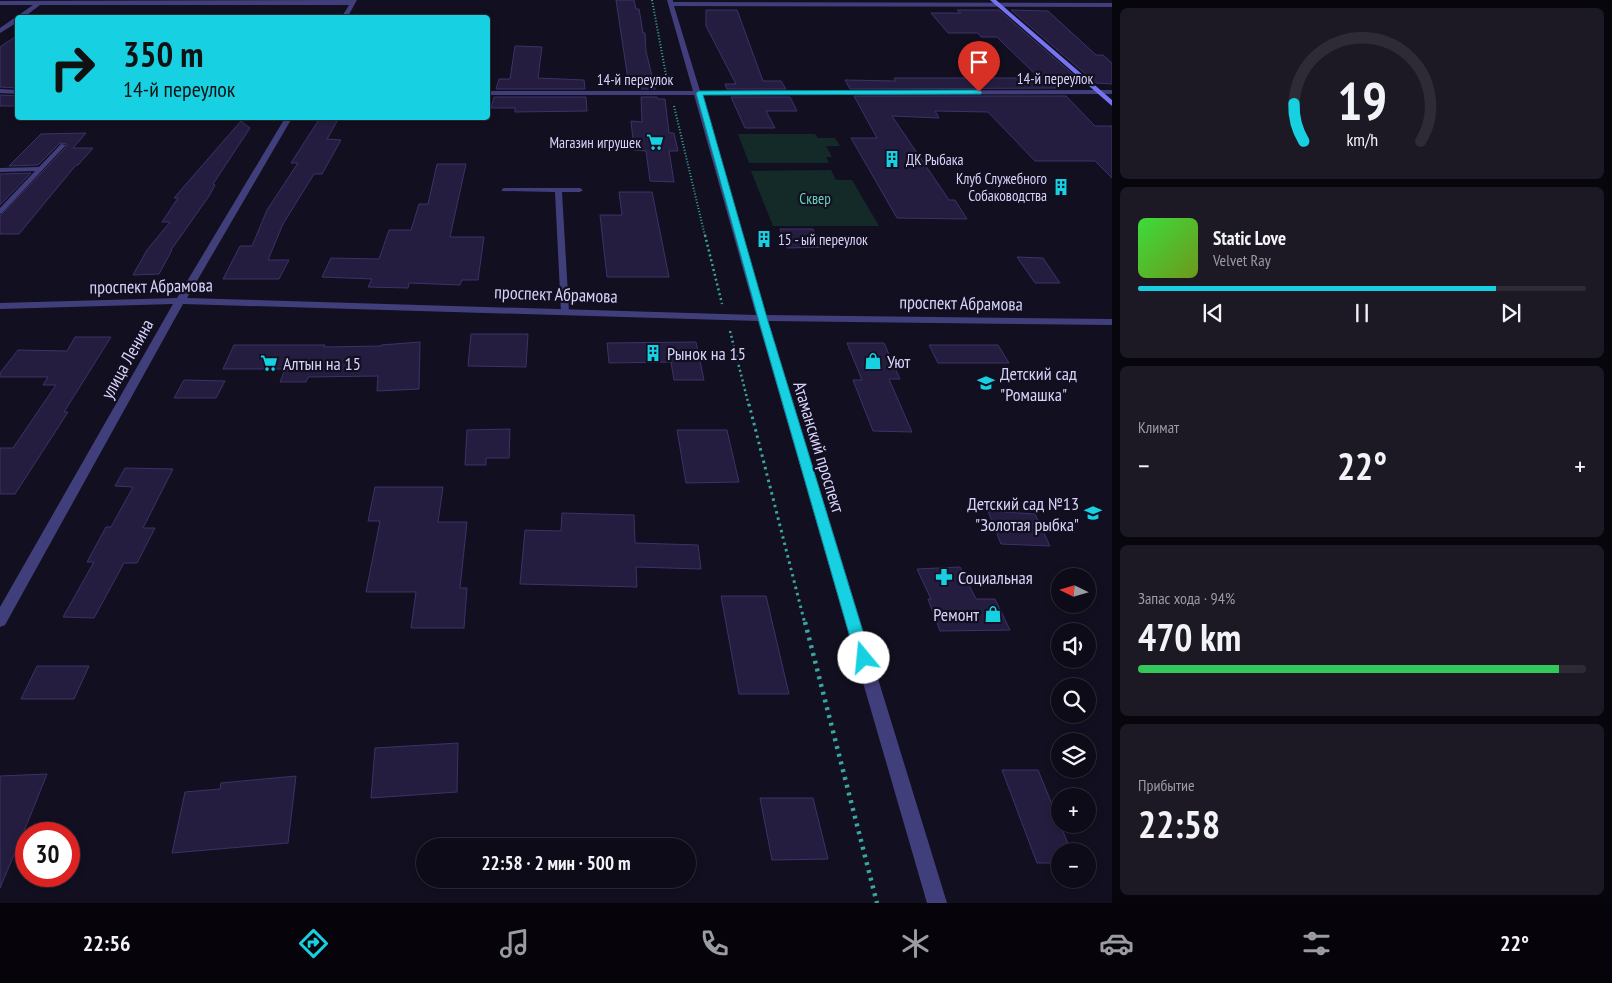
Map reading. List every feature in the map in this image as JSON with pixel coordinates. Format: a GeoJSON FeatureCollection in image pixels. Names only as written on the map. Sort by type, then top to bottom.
{"type":"FeatureCollection","features":[{"type":"Feature","properties":{"kind":"main road"},"geometry":{"type":"LineString","coordinates":[[996,2],[1112,104]]}},
{"type":"Feature","properties":{"kind":"street"},"geometry":{"type":"LineString","coordinates":[[22,15],[42,2]]}},
{"type":"Feature","properties":{"kind":"street"},"geometry":{"type":"LineString","coordinates":[[0,3],[353,2],[346,15]]}},
{"type":"Feature","properties":{"kind":"street"},"geometry":{"type":"LineString","coordinates":[[671,2],[996,2],[1112,5]]}},
{"type":"Feature","properties":{"kind":"street","name":"Атаманский проспект"},"geometry":{"type":"LineString","coordinates":[[671,2],[699,93],[762,318],[937,903]]}},
{"type":"Feature","properties":{"kind":"street"},"geometry":{"type":"LineString","coordinates":[[0,31],[15,20]]}},
{"type":"Feature","properties":{"kind":"street"},"geometry":{"type":"LineString","coordinates":[[0,92],[15,92]]}},
{"type":"Feature","properties":{"kind":"street","name":"14-й переулок"},"geometry":{"type":"LineString","coordinates":[[490,93],[1112,92]]}},
{"type":"Feature","properties":{"kind":"street","name":"улица Ленина"},"geometry":{"type":"LineString","coordinates":[[0,621],[180,301],[287,120]]}},
{"type":"Feature","properties":{"kind":"street","name":"проспект Абрамова"},"geometry":{"type":"LineString","coordinates":[[0,306],[180,301],[762,318],[1112,322]]}},
{"type":"Feature","properties":{"kind":"lane"},"geometry":{"type":"LineString","coordinates":[[2,209],[63,144]]}},
{"type":"Feature","properties":{"kind":"lane"},"geometry":{"type":"LineString","coordinates":[[0,170],[40,169]]}},
{"type":"Feature","properties":{"kind":"lane"},"geometry":{"type":"LineString","coordinates":[[504,190],[580,190]]}},
{"type":"Feature","properties":{"kind":"lane"},"geometry":{"type":"LineString","coordinates":[[558,190],[565,312]]}},
{"type":"Feature","properties":{"kind":"path"},"geometry":{"type":"LineString","coordinates":[[652,0],[670,93],[877,903]]}},
{"type":"Feature","properties":{"kind":"green space"},"geometry":{"type":"Polygon","coordinates":[[[738,134],[815,134],[818,138],[835,138],[840,146],[826,146],[832,157],[826,157],[829,163],[749,163],[738,134]]]}},
{"type":"Feature","properties":{"kind":"green space","name":"Сквер"},"geometry":{"type":"Polygon","coordinates":[[[831,170],[836,180],[852,180],[879,226],[773,226],[751,171],[831,170]]]}},
{"type":"Feature","properties":{"kind":"building"},"geometry":{"type":"Polygon","coordinates":[[[616,0],[634,0],[636,9],[639,9],[655,89],[640,89],[640,86],[629,86],[616,0]]]}},
{"type":"Feature","properties":{"kind":"building"},"geometry":{"type":"Polygon","coordinates":[[[706,10],[737,10],[763,81],[781,81],[786,89],[727,89],[725,84],[736,84],[706,26],[706,10]]]}},
{"type":"Feature","properties":{"kind":"building"},"geometry":{"type":"Polygon","coordinates":[[[957,10],[999,10],[1083,83],[1054,83],[1059,88],[850,89],[845,80],[896,81],[894,78],[1039,78],[997,37],[981,37],[978,33],[948,33],[931,13],[961,13],[957,10]]]}},
{"type":"Feature","properties":{"kind":"building"},"geometry":{"type":"Polygon","coordinates":[[[1011,10],[1048,11],[1096,55],[1103,55],[1112,63],[1112,84],[1096,83],[1011,10]]]}},
{"type":"Feature","properties":{"kind":"building"},"geometry":{"type":"Polygon","coordinates":[[[15,37],[15,88],[0,87],[0,47],[15,37]]]}},
{"type":"Feature","properties":{"kind":"building"},"geometry":{"type":"Polygon","coordinates":[[[515,46],[542,47],[538,78],[584,80],[585,89],[496,89],[499,79],[510,79],[515,46]]]}},
{"type":"Feature","properties":{"kind":"building"},"geometry":{"type":"Polygon","coordinates":[[[0,95],[15,96],[15,106],[0,106],[0,95]]]}},
{"type":"Feature","properties":{"kind":"building"},"geometry":{"type":"Polygon","coordinates":[[[854,96],[1066,96],[1095,126],[1112,126],[1112,178],[1095,161],[1035,161],[988,112],[935,111],[939,118],[892,116],[949,200],[955,200],[967,219],[897,218],[851,138],[877,138],[854,96]]]}},
{"type":"Feature","properties":{"kind":"building"},"geometry":{"type":"Polygon","coordinates":[[[494,97],[586,97],[587,111],[515,112],[515,108],[491,108],[494,97]]]}},
{"type":"Feature","properties":{"kind":"building"},"geometry":{"type":"Polygon","coordinates":[[[641,97],[665,99],[669,133],[674,133],[678,151],[669,151],[674,182],[650,181],[646,151],[634,150],[631,121],[642,122],[641,97]]]}},
{"type":"Feature","properties":{"kind":"building"},"geometry":{"type":"Polygon","coordinates":[[[731,97],[790,97],[797,111],[766,111],[775,128],[745,128],[731,97]]]}},
{"type":"Feature","properties":{"kind":"building"},"geometry":{"type":"Polygon","coordinates":[[[319,120],[338,120],[327,139],[341,140],[322,174],[314,174],[283,224],[268,260],[289,260],[279,279],[223,279],[240,246],[252,246],[267,210],[298,163],[291,163],[319,120]]]}},
{"type":"Feature","properties":{"kind":"building"},"geometry":{"type":"Polygon","coordinates":[[[241,121],[250,128],[213,184],[215,185],[209,196],[171,250],[159,274],[133,275],[147,250],[170,222],[162,222],[178,198],[174,198],[241,121]]]}},
{"type":"Feature","properties":{"kind":"building"},"geometry":{"type":"Polygon","coordinates":[[[86,133],[73,148],[93,148],[76,165],[19,234],[0,234],[0,216],[67,144],[60,143],[38,165],[9,166],[41,134],[86,133]]]}},
{"type":"Feature","properties":{"kind":"building"},"geometry":{"type":"Polygon","coordinates":[[[437,164],[466,164],[450,237],[484,237],[478,280],[462,280],[460,285],[409,283],[408,288],[368,287],[372,279],[322,277],[331,258],[379,259],[389,230],[411,230],[419,204],[428,204],[437,164]]]}},
{"type":"Feature","properties":{"kind":"building"},"geometry":{"type":"Polygon","coordinates":[[[31,173],[0,205],[0,174],[31,173]]]}},
{"type":"Feature","properties":{"kind":"building"},"geometry":{"type":"Polygon","coordinates":[[[619,192],[652,192],[669,277],[607,277],[600,215],[622,215],[619,192]]]}},
{"type":"Feature","properties":{"kind":"building"},"geometry":{"type":"Polygon","coordinates":[[[780,229],[813,229],[822,247],[787,248],[780,229]]]}},
{"type":"Feature","properties":{"kind":"building"},"geometry":{"type":"Polygon","coordinates":[[[1017,257],[1043,258],[1060,283],[1035,283],[1017,257]]]}},
{"type":"Feature","properties":{"kind":"building"},"geometry":{"type":"Polygon","coordinates":[[[471,334],[528,334],[526,367],[468,366],[471,334]]]}},
{"type":"Feature","properties":{"kind":"building"},"geometry":{"type":"Polygon","coordinates":[[[75,337],[111,337],[64,412],[68,412],[15,494],[0,494],[0,448],[13,448],[56,385],[43,385],[48,377],[0,377],[0,373],[18,350],[67,351],[75,337]]]}},
{"type":"Feature","properties":{"kind":"building"},"geometry":{"type":"Polygon","coordinates":[[[420,342],[419,389],[377,391],[378,376],[308,377],[306,382],[280,382],[285,369],[223,369],[234,345],[325,345],[324,347],[381,346],[420,342]]]}},
{"type":"Feature","properties":{"kind":"building","name":"Рынок на 15"},"geometry":{"type":"Polygon","coordinates":[[[696,342],[704,380],[674,380],[671,362],[609,363],[607,343],[696,342]]]}},
{"type":"Feature","properties":{"kind":"building"},"geometry":{"type":"Polygon","coordinates":[[[847,343],[884,343],[900,379],[889,379],[912,432],[873,431],[853,380],[862,380],[847,343]]]}},
{"type":"Feature","properties":{"kind":"building"},"geometry":{"type":"Polygon","coordinates":[[[929,345],[998,345],[1009,363],[938,363],[929,345]]]}},
{"type":"Feature","properties":{"kind":"building"},"geometry":{"type":"Polygon","coordinates":[[[184,380],[225,381],[216,398],[174,398],[184,380]]]}},
{"type":"Feature","properties":{"kind":"building"},"geometry":{"type":"Polygon","coordinates":[[[510,429],[509,458],[486,458],[486,465],[465,465],[467,430],[510,429]]]}},
{"type":"Feature","properties":{"kind":"building"},"geometry":{"type":"Polygon","coordinates":[[[677,430],[727,430],[739,482],[686,483],[677,430]]]}},
{"type":"Feature","properties":{"kind":"building"},"geometry":{"type":"Polygon","coordinates":[[[125,468],[173,469],[143,528],[155,528],[137,563],[124,563],[94,618],[63,617],[94,562],[87,562],[106,527],[111,527],[133,487],[115,486],[125,468]]]}},
{"type":"Feature","properties":{"kind":"building"},"geometry":{"type":"Polygon","coordinates":[[[375,487],[443,487],[438,522],[467,522],[460,588],[467,588],[464,628],[411,628],[416,592],[366,592],[380,521],[368,521],[375,487]]]}},
{"type":"Feature","properties":{"kind":"building"},"geometry":{"type":"Polygon","coordinates":[[[988,511],[1035,514],[1050,546],[1001,544],[988,511]]]}},
{"type":"Feature","properties":{"kind":"building"},"geometry":{"type":"Polygon","coordinates":[[[562,513],[634,515],[635,543],[698,545],[701,569],[636,567],[637,587],[520,584],[525,530],[561,531],[562,513]]]}},
{"type":"Feature","properties":{"kind":"building"},"geometry":{"type":"Polygon","coordinates":[[[960,567],[976,599],[995,599],[1010,630],[940,631],[928,599],[931,599],[917,569],[960,567]]]}},
{"type":"Feature","properties":{"kind":"building"},"geometry":{"type":"Polygon","coordinates":[[[721,596],[766,596],[789,694],[739,694],[721,596]]]}},
{"type":"Feature","properties":{"kind":"building"},"geometry":{"type":"Polygon","coordinates":[[[37,666],[89,666],[74,699],[21,699],[37,666]]]}},
{"type":"Feature","properties":{"kind":"building"},"geometry":{"type":"Polygon","coordinates":[[[458,743],[457,792],[371,798],[375,748],[458,743]]]}},
{"type":"Feature","properties":{"kind":"building"},"geometry":{"type":"Polygon","coordinates":[[[1002,770],[1038,770],[1051,802],[1051,833],[1064,833],[1068,843],[1051,843],[1051,863],[1037,863],[1002,770]]]}},
{"type":"Feature","properties":{"kind":"building"},"geometry":{"type":"Polygon","coordinates":[[[47,774],[28,822],[15,822],[15,852],[0,888],[0,776],[47,774]]]}},
{"type":"Feature","properties":{"kind":"building"},"geometry":{"type":"Polygon","coordinates":[[[296,776],[288,843],[172,853],[185,792],[220,789],[221,783],[296,776]]]}},
{"type":"Feature","properties":{"kind":"building"},"geometry":{"type":"Polygon","coordinates":[[[760,798],[813,798],[828,859],[772,860],[760,798]]]}},
{"type":"Feature","properties":{"kind":"place","name":"Магазин игрушек"},"geometry":{"type":"Point","coordinates":[655,142]}},
{"type":"Feature","properties":{"kind":"place","name":"ДК Рыбака"},"geometry":{"type":"Point","coordinates":[892,159]}},
{"type":"Feature","properties":{"kind":"place","name":"Клуб Служебного Собаководства"},"geometry":{"type":"Point","coordinates":[1061,187]}},
{"type":"Feature","properties":{"kind":"place","name":"15 - ый переулок"},"geometry":{"type":"Point","coordinates":[764,239]}},
{"type":"Feature","properties":{"kind":"place","name":"Рынок на 15"},"geometry":{"type":"Point","coordinates":[653,353]}},
{"type":"Feature","properties":{"kind":"place","name":"Уют"},"geometry":{"type":"Point","coordinates":[873,361]}},
{"type":"Feature","properties":{"kind":"place","name":"Алтын на 15"},"geometry":{"type":"Point","coordinates":[269,363]}},
{"type":"Feature","properties":{"kind":"place","name":"Детский сад \"Ромашка\""},"geometry":{"type":"Point","coordinates":[986,383]}},
{"type":"Feature","properties":{"kind":"place","name":"Детский сад №13 \"Золотая рыбка\""},"geometry":{"type":"Point","coordinates":[1093,513]}},
{"type":"Feature","properties":{"kind":"place","name":"Социальная"},"geometry":{"type":"Point","coordinates":[944,577]}},
{"type":"Feature","properties":{"kind":"place","name":"Ремонт"},"geometry":{"type":"Point","coordinates":[993,614]}},
{"type":"Feature","properties":{"kind":"route"},"geometry":{"type":"LineString","coordinates":[[864,658],[762,318],[699,93],[979,92]]}}]}
